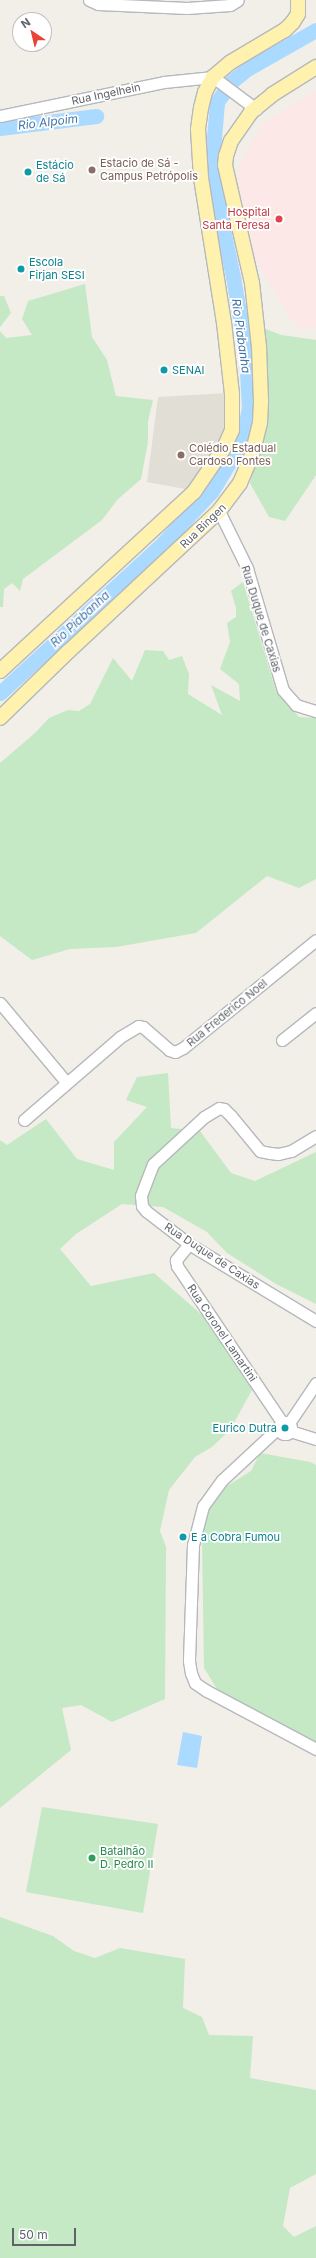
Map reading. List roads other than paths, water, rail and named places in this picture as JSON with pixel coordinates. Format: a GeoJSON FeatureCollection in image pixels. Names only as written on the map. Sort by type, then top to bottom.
{"type":"FeatureCollection","features":[{"type":"Feature","properties":{"kind":"main road"},"geometry":{"type":"LineString","coordinates":[[0,671],[194,492],[218,460],[232,430],[231,389],[224,323],[201,178],[198,129],[205,92],[214,77],[231,62],[285,30],[298,14],[298,0]]}},
{"type":"Feature","properties":{"kind":"main road","name":"Rua Bingen"},"geometry":{"type":"LineString","coordinates":[[0,718],[69,651],[219,512],[240,483],[252,455],[260,422],[262,401],[256,312],[252,283],[225,166],[231,141],[246,119],[273,94],[316,67]]}},
{"type":"Feature","properties":{"kind":"street"},"geometry":{"type":"LineString","coordinates":[[89,0],[98,4],[187,8],[230,5],[238,0]]}},
{"type":"Feature","properties":{"kind":"street"},"geometry":{"type":"LineString","coordinates":[[214,77],[256,109]]}},
{"type":"Feature","properties":{"kind":"street","name":"Rua Ingelhein"},"geometry":{"type":"LineString","coordinates":[[0,116],[164,82],[214,77]]}},
{"type":"Feature","properties":{"kind":"street","name":"Rua Duque de Caxias"},"geometry":{"type":"LineString","coordinates":[[219,512],[247,568],[283,690],[296,705],[316,711]]}},
{"type":"Feature","properties":{"kind":"street","name":"Rua Frederico Noel"},"geometry":{"type":"LineString","coordinates":[[24,1120],[66,1082],[120,1037],[138,1026],[144,1027],[169,1050],[175,1052],[183,1048],[316,940]]}},
{"type":"Feature","properties":{"kind":"street"},"geometry":{"type":"LineString","coordinates":[[0,1003],[66,1082]]}},
{"type":"Feature","properties":{"kind":"street"},"geometry":{"type":"LineString","coordinates":[[282,1040],[316,1013]]}},
{"type":"Feature","properties":{"kind":"street","name":"Rua Duque de Caxias"},"geometry":{"type":"LineString","coordinates":[[316,1136],[291,1151],[270,1154],[260,1150],[254,1145],[224,1109],[214,1110],[204,1117],[153,1164],[141,1196],[142,1206],[146,1211],[189,1244],[316,1322]]}},
{"type":"Feature","properties":{"kind":"street","name":"Rua Coronel Lamartini"},"geometry":{"type":"LineString","coordinates":[[189,1244],[176,1260],[177,1266],[284,1427]]}},
{"type":"Feature","properties":{"kind":"street"},"geometry":{"type":"LineString","coordinates":[[316,1383],[284,1427],[256,1449],[210,1494],[203,1506],[193,1545],[189,1661],[190,1673],[196,1683],[228,1703],[316,1749]]}},
{"type":"Feature","properties":{"kind":"street"},"geometry":{"type":"LineString","coordinates":[[284,1427],[316,1439]]}},
{"type":"Feature","properties":{"kind":"water"},"geometry":{"type":"Polygon","coordinates":[[[183,1732],[202,1736],[197,1768],[177,1765],[183,1732]]]}},
{"type":"Feature","properties":{"kind":"waterway","name":"Rio Piabanha"},"geometry":{"type":"LineString","coordinates":[[0,693],[163,543],[212,491],[242,441],[249,408],[246,353],[233,277],[220,215],[213,150],[217,102],[231,82],[247,69],[316,30]]}},
{"type":"Feature","properties":{"kind":"waterway","name":"Rio Alpoim"},"geometry":{"type":"LineString","coordinates":[[0,128],[96,116]]}},
{"type":"Feature","properties":{"kind":"place","name":"Estacio de Sá - Campus Petrópolis"},"geometry":{"type":"Point","coordinates":[92,170]}},
{"type":"Feature","properties":{"kind":"place","name":"Estácio de Sá"},"geometry":{"type":"Point","coordinates":[28,172]}},
{"type":"Feature","properties":{"kind":"place","name":"Hospital Santa Teresa"},"geometry":{"type":"Point","coordinates":[279,219]}},
{"type":"Feature","properties":{"kind":"place","name":"Escola Firjan SESI"},"geometry":{"type":"Point","coordinates":[21,269]}},
{"type":"Feature","properties":{"kind":"place","name":"SENAI"},"geometry":{"type":"Point","coordinates":[164,370]}},
{"type":"Feature","properties":{"kind":"place","name":"Colédio Estadual Cardoso Fontes"},"geometry":{"type":"Point","coordinates":[181,455]}},
{"type":"Feature","properties":{"kind":"place","name":"Eurico Dutra"},"geometry":{"type":"Point","coordinates":[285,1428]}},
{"type":"Feature","properties":{"kind":"place","name":"E a Cobra Fumou"},"geometry":{"type":"Point","coordinates":[183,1537]}},
{"type":"Feature","properties":{"kind":"place","name":"Batalhão D. Pedro II"},"geometry":{"type":"Point","coordinates":[92,1858]}}]}
